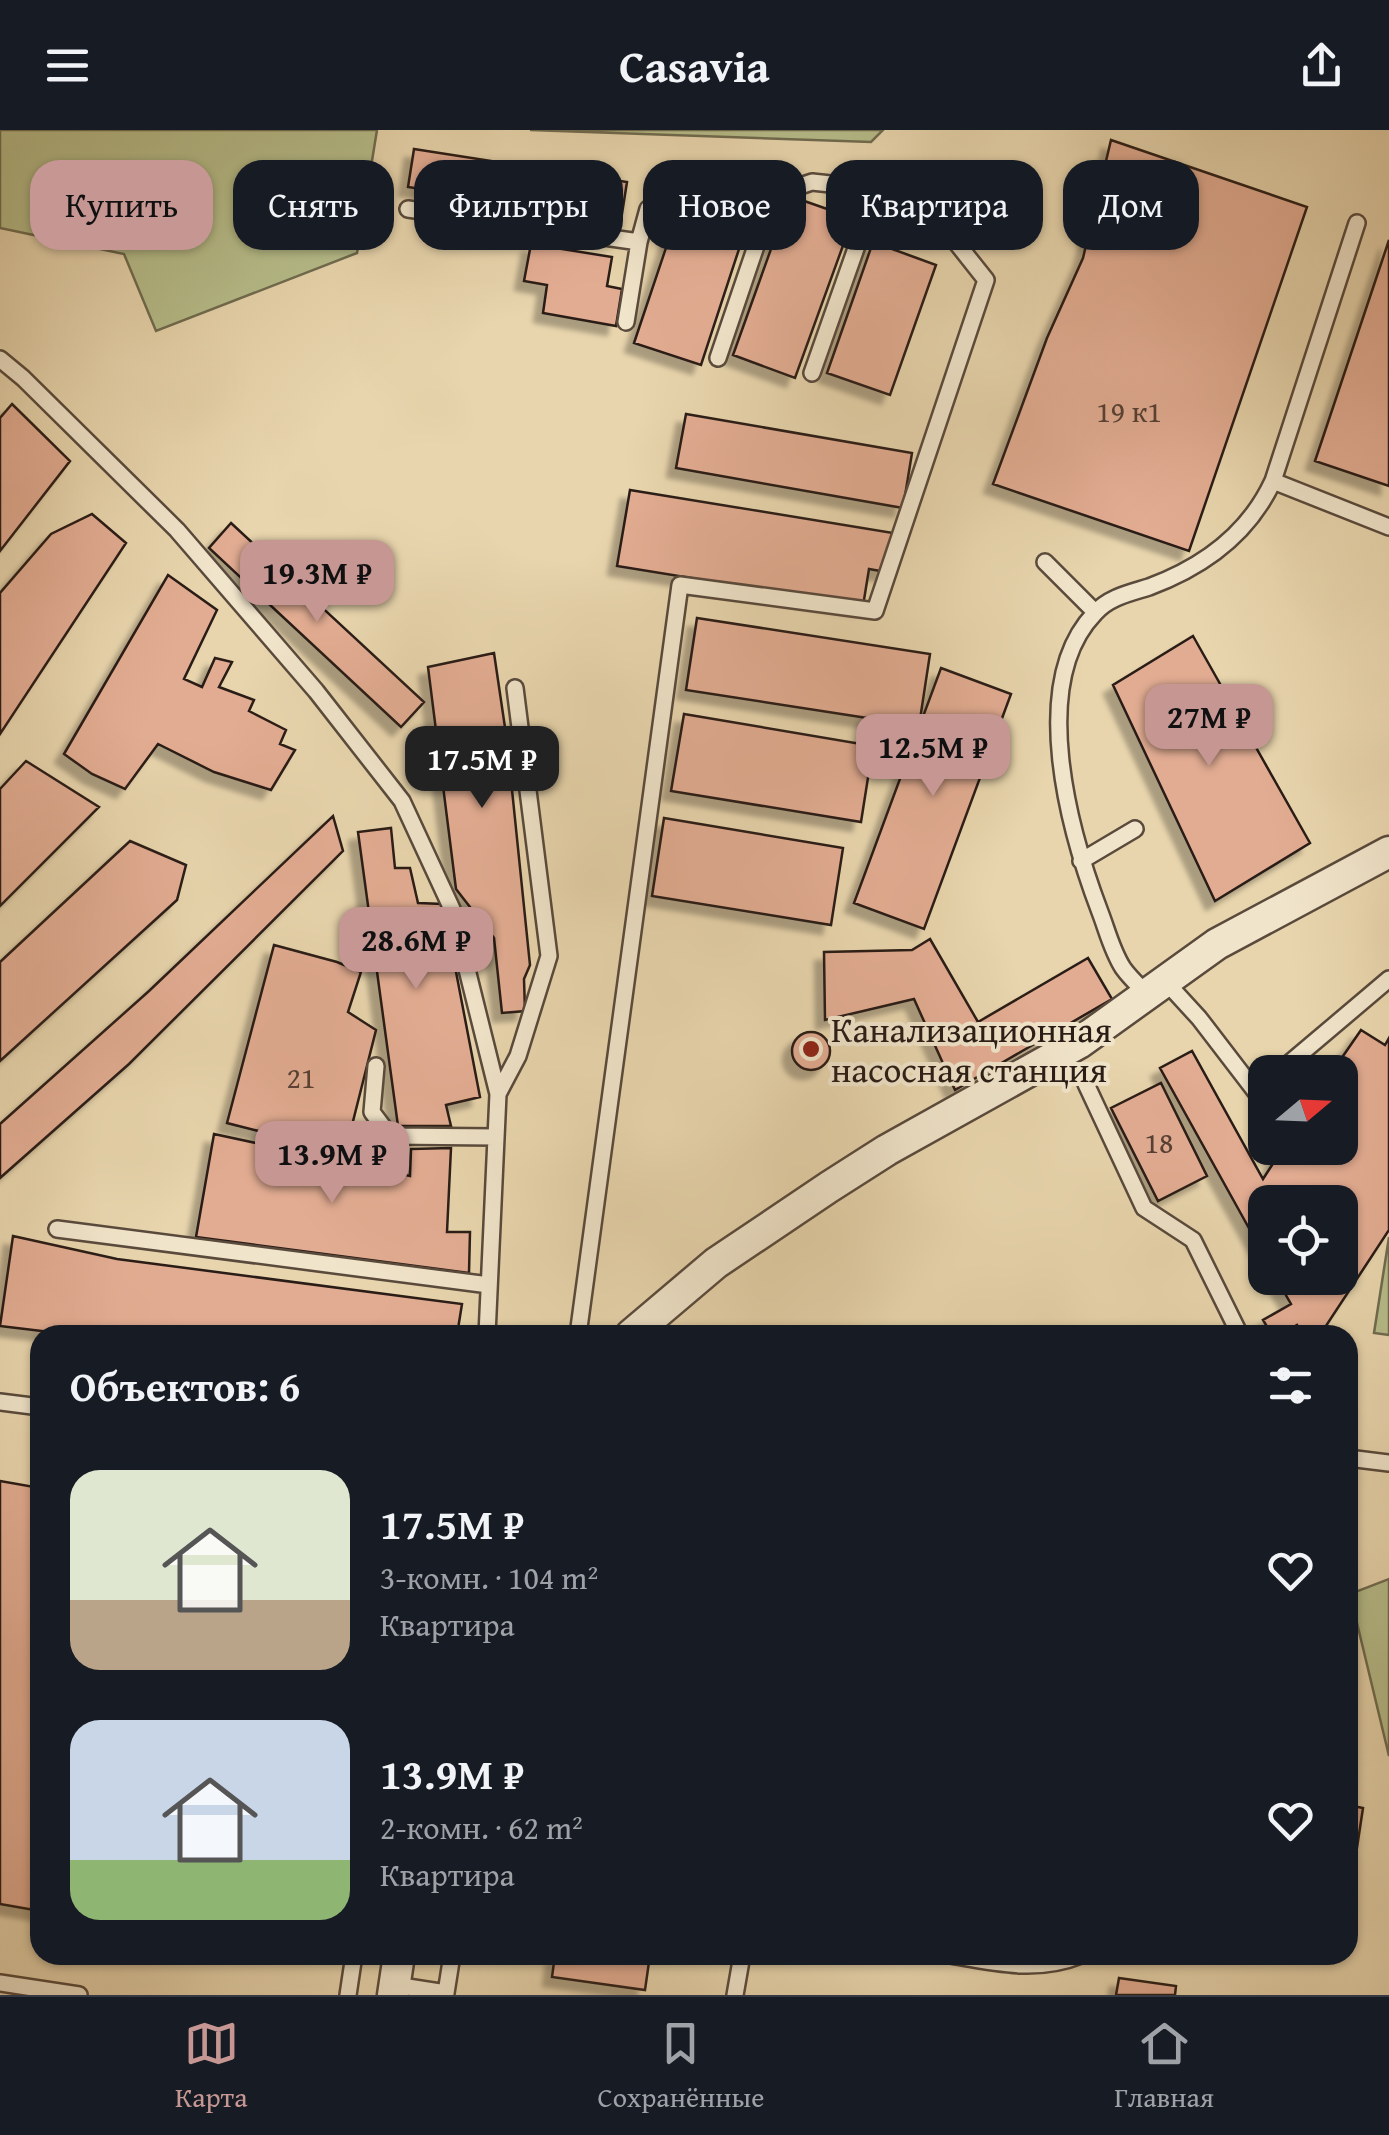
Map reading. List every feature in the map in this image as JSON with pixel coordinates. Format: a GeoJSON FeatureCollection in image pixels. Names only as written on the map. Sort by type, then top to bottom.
{"type":"FeatureCollection","features":[{"type":"Feature","properties":{"kind":"street"},"geometry":{"type":"LineString","coordinates":[[643,1325],[716,1263],[887,1150],[1079,1044],[1218,944],[1389,852]]}},
{"type":"Feature","properties":{"kind":"lane"},"geometry":{"type":"LineString","coordinates":[[408,209],[639,242]]}},
{"type":"Feature","properties":{"kind":"lane"},"geometry":{"type":"LineString","coordinates":[[1248,1077],[1199,1018],[1124,970],[1114,949],[1082,861],[1061,775],[1059,722],[1065,671],[1080,633],[1095,612],[1228,544],[1262,505],[1357,222]]}},
{"type":"Feature","properties":{"kind":"lane"},"geometry":{"type":"LineString","coordinates":[[626,322],[643,227]]}},
{"type":"Feature","properties":{"kind":"lane"},"geometry":{"type":"LineString","coordinates":[[718,358],[754,250]]}},
{"type":"Feature","properties":{"kind":"lane"},"geometry":{"type":"LineString","coordinates":[[812,373],[855,250]]}},
{"type":"Feature","properties":{"kind":"lane"},"geometry":{"type":"LineString","coordinates":[[579,1325],[680,585],[875,611],[986,280],[962,250]]}},
{"type":"Feature","properties":{"kind":"lane"},"geometry":{"type":"LineString","coordinates":[[0,360],[177,530],[316,691],[402,801],[452,909],[498,1094],[487,1325]]}},
{"type":"Feature","properties":{"kind":"lane"},"geometry":{"type":"LineString","coordinates":[[1273,481],[1389,528]]}},
{"type":"Feature","properties":{"kind":"lane"},"geometry":{"type":"LineString","coordinates":[[1045,562],[1095,612]]}},
{"type":"Feature","properties":{"kind":"lane"},"geometry":{"type":"LineString","coordinates":[[498,1094],[518,1056],[549,956],[515,688]]}},
{"type":"Feature","properties":{"kind":"lane"},"geometry":{"type":"LineString","coordinates":[[1082,861],[1135,829]]}},
{"type":"Feature","properties":{"kind":"lane"},"geometry":{"type":"LineString","coordinates":[[1298,1055],[1389,979]]}},
{"type":"Feature","properties":{"kind":"lane"},"geometry":{"type":"LineString","coordinates":[[376,1066],[372,1112],[390,1136],[496,1137]]}},
{"type":"Feature","properties":{"kind":"lane"},"geometry":{"type":"LineString","coordinates":[[1086,1084],[1144,1208],[1193,1240],[1235,1325]]}},
{"type":"Feature","properties":{"kind":"lane"},"geometry":{"type":"LineString","coordinates":[[57,1228],[489,1284]]}},
{"type":"Feature","properties":{"kind":"lane"},"geometry":{"type":"LineString","coordinates":[[0,1402],[30,1406]]}},
{"type":"Feature","properties":{"kind":"lane"},"geometry":{"type":"LineString","coordinates":[[1358,1459],[1389,1463]]}},
{"type":"Feature","properties":{"kind":"lane"},"geometry":{"type":"LineString","coordinates":[[348,1995],[352,1965]]}},
{"type":"Feature","properties":{"kind":"lane"},"geometry":{"type":"LineString","coordinates":[[396,1978],[446,1993],[450,1965]]}},
{"type":"Feature","properties":{"kind":"lane"},"geometry":{"type":"LineString","coordinates":[[735,1995],[740,1965]]}},
{"type":"Feature","properties":{"kind":"lane"},"geometry":{"type":"LineString","coordinates":[[0,1982],[80,1995]]}},
{"type":"Feature","properties":{"kind":"green space"},"geometry":{"type":"Polygon","coordinates":[[[0,130],[377,130],[372,160],[233,160],[233,250],[357,250],[357,253],[156,331],[124,254],[105,250],[213,250],[213,160],[30,160],[30,234],[0,228],[0,130]]]}},
{"type":"Feature","properties":{"kind":"green space"},"geometry":{"type":"Polygon","coordinates":[[[530,130],[883,130],[871,142],[530,130]]]}},
{"type":"Feature","properties":{"kind":"green space"},"geometry":{"type":"Polygon","coordinates":[[[1389,1237],[1389,1335],[1374,1333],[1389,1237]]]}},
{"type":"Feature","properties":{"kind":"green space"},"geometry":{"type":"Polygon","coordinates":[[[1389,1579],[1389,1756],[1358,1627],[1358,1591],[1389,1579]]]}},
{"type":"Feature","properties":{"kind":"building"},"geometry":{"type":"Polygon","coordinates":[[[1111,140],[1170,160],[1106,160],[1111,140]]]}},
{"type":"Feature","properties":{"kind":"building"},"geometry":{"type":"Polygon","coordinates":[[[414,149],[485,160],[414,160],[414,188],[408,187],[414,149]]]}},
{"type":"Feature","properties":{"kind":"building"},"geometry":{"type":"Polygon","coordinates":[[[1199,170],[1307,207],[1189,551],[993,484],[1047,338],[1085,250],[1199,250],[1199,170]]]}},
{"type":"Feature","properties":{"kind":"building"},"geometry":{"type":"Polygon","coordinates":[[[806,202],[826,209],[826,250],[841,250],[795,378],[733,355],[771,250],[806,250],[806,202]]]}},
{"type":"Feature","properties":{"kind":"building"},"geometry":{"type":"Polygon","coordinates":[[[1389,240],[1389,486],[1315,461],[1389,240]]]}},
{"type":"Feature","properties":{"kind":"building"},"geometry":{"type":"Polygon","coordinates":[[[530,250],[568,250],[612,257],[607,286],[622,289],[616,326],[543,313],[547,285],[524,281],[530,250]]]}},
{"type":"Feature","properties":{"kind":"building"},"geometry":{"type":"Polygon","coordinates":[[[665,250],[739,250],[701,365],[634,343],[665,250]]]}},
{"type":"Feature","properties":{"kind":"building"},"geometry":{"type":"Polygon","coordinates":[[[870,250],[895,250],[936,265],[890,395],[827,373],[870,250]]]}},
{"type":"Feature","properties":{"kind":"building"},"geometry":{"type":"Polygon","coordinates":[[[12,404],[70,461],[0,551],[0,418],[12,404]]]}},
{"type":"Feature","properties":{"kind":"building"},"geometry":{"type":"Polygon","coordinates":[[[686,414],[912,453],[903,508],[676,468],[686,414]]]}},
{"type":"Feature","properties":{"kind":"building"},"geometry":{"type":"Polygon","coordinates":[[[630,490],[893,533],[886,572],[869,569],[863,606],[617,566],[630,490]]]}},
{"type":"Feature","properties":{"kind":"building"},"geometry":{"type":"Polygon","coordinates":[[[92,514],[126,543],[0,734],[0,593],[51,534],[92,514]]]}},
{"type":"Feature","properties":{"kind":"building"},"geometry":{"type":"Polygon","coordinates":[[[231,523],[424,702],[401,727],[209,548],[231,523]]]}},
{"type":"Feature","properties":{"kind":"building"},"geometry":{"type":"Polygon","coordinates":[[[168,575],[217,610],[184,679],[202,687],[215,658],[232,662],[219,687],[254,700],[249,711],[286,730],[280,744],[295,750],[271,790],[214,772],[158,744],[125,789],[92,774],[64,754],[168,575]]]}},
{"type":"Feature","properties":{"kind":"building"},"geometry":{"type":"Polygon","coordinates":[[[697,618],[930,654],[919,726],[686,690],[697,618]]]}},
{"type":"Feature","properties":{"kind":"building"},"geometry":{"type":"Polygon","coordinates":[[[1193,636],[1310,843],[1215,901],[1113,685],[1193,636]]]}},
{"type":"Feature","properties":{"kind":"building"},"geometry":{"type":"Polygon","coordinates":[[[494,653],[530,965],[524,979],[525,1011],[502,1013],[494,938],[456,889],[428,667],[494,653]]]}},
{"type":"Feature","properties":{"kind":"building"},"geometry":{"type":"Polygon","coordinates":[[[941,668],[1011,694],[924,929],[854,903],[941,668]]]}},
{"type":"Feature","properties":{"kind":"building"},"geometry":{"type":"Polygon","coordinates":[[[684,714],[873,746],[861,822],[671,791],[684,714]]]}},
{"type":"Feature","properties":{"kind":"building"},"geometry":{"type":"Polygon","coordinates":[[[26,761],[99,807],[0,906],[0,789],[26,761]]]}},
{"type":"Feature","properties":{"kind":"building"},"geometry":{"type":"Polygon","coordinates":[[[333,816],[343,851],[129,1064],[0,1178],[0,1124],[149,991],[333,816]]]}},
{"type":"Feature","properties":{"kind":"building"},"geometry":{"type":"Polygon","coordinates":[[[664,818],[843,848],[831,925],[652,896],[664,818]]]}},
{"type":"Feature","properties":{"kind":"building"},"geometry":{"type":"Polygon","coordinates":[[[391,828],[395,868],[410,868],[418,903],[443,904],[480,1097],[446,1105],[451,1126],[398,1126],[358,832],[391,828]]]}},
{"type":"Feature","properties":{"kind":"building"},"geometry":{"type":"Polygon","coordinates":[[[130,841],[186,865],[177,900],[0,1061],[0,962],[130,841]]]}},
{"type":"Feature","properties":{"kind":"building"},"geometry":{"type":"Polygon","coordinates":[[[930,939],[978,1022],[1088,958],[1112,999],[955,1090],[914,999],[825,1020],[824,952],[912,950],[930,939]]]}},
{"type":"Feature","properties":{"kind":"building"},"geometry":{"type":"Polygon","coordinates":[[[274,945],[361,972],[348,1012],[376,1030],[345,1153],[227,1123],[274,945]]]}},
{"type":"Feature","properties":{"kind":"building"},"geometry":{"type":"Polygon","coordinates":[[[1361,1030],[1385,1045],[1389,1038],[1389,1230],[1358,1277],[1358,1185],[1248,1185],[1248,1226],[1160,1068],[1192,1051],[1248,1152],[1248,1165],[1255,1165],[1263,1179],[1272,1165],[1358,1165],[1358,1055],[1344,1055],[1361,1030]]]}},
{"type":"Feature","properties":{"kind":"building","name":"Канализационная насосная станция"},"geometry":{"type":"Polygon","coordinates":[[[811,1032],[825,1037],[830,1051],[825,1065],[811,1070],[797,1065],[792,1051],[797,1037],[811,1032]]]}},
{"type":"Feature","properties":{"kind":"building"},"geometry":{"type":"Polygon","coordinates":[[[1161,1083],[1207,1176],[1158,1201],[1111,1108],[1161,1083]]]}},
{"type":"Feature","properties":{"kind":"building"},"geometry":{"type":"Polygon","coordinates":[[[214,1134],[410,1176],[411,1149],[451,1148],[447,1232],[470,1232],[469,1273],[196,1237],[214,1134]]]}},
{"type":"Feature","properties":{"kind":"building"},"geometry":{"type":"Polygon","coordinates":[[[13,1236],[117,1259],[462,1304],[459,1325],[30,1325],[30,1330],[0,1326],[13,1236]]]}},
{"type":"Feature","properties":{"kind":"building"},"geometry":{"type":"Polygon","coordinates":[[[1286,1295],[1346,1295],[1327,1325],[1266,1325],[1263,1320],[1291,1304],[1286,1295]]]}},
{"type":"Feature","properties":{"kind":"building"},"geometry":{"type":"Polygon","coordinates":[[[0,1481],[30,1486],[30,1909],[0,1904],[0,1481]]]}},
{"type":"Feature","properties":{"kind":"building"},"geometry":{"type":"Polygon","coordinates":[[[1358,1807],[1363,1808],[1358,1841],[1358,1807]]]}},
{"type":"Feature","properties":{"kind":"building"},"geometry":{"type":"Polygon","coordinates":[[[554,1965],[649,1965],[645,1990],[552,1977],[554,1965]]]}},
{"type":"Feature","properties":{"kind":"building"},"geometry":{"type":"Polygon","coordinates":[[[1119,1978],[1176,1986],[1175,1995],[1116,1995],[1119,1978]]]}},
{"type":"Feature","properties":{"kind":"place","name":"Канализационная насосная станция"},"geometry":{"type":"Point","coordinates":[811,1049]}}]}
